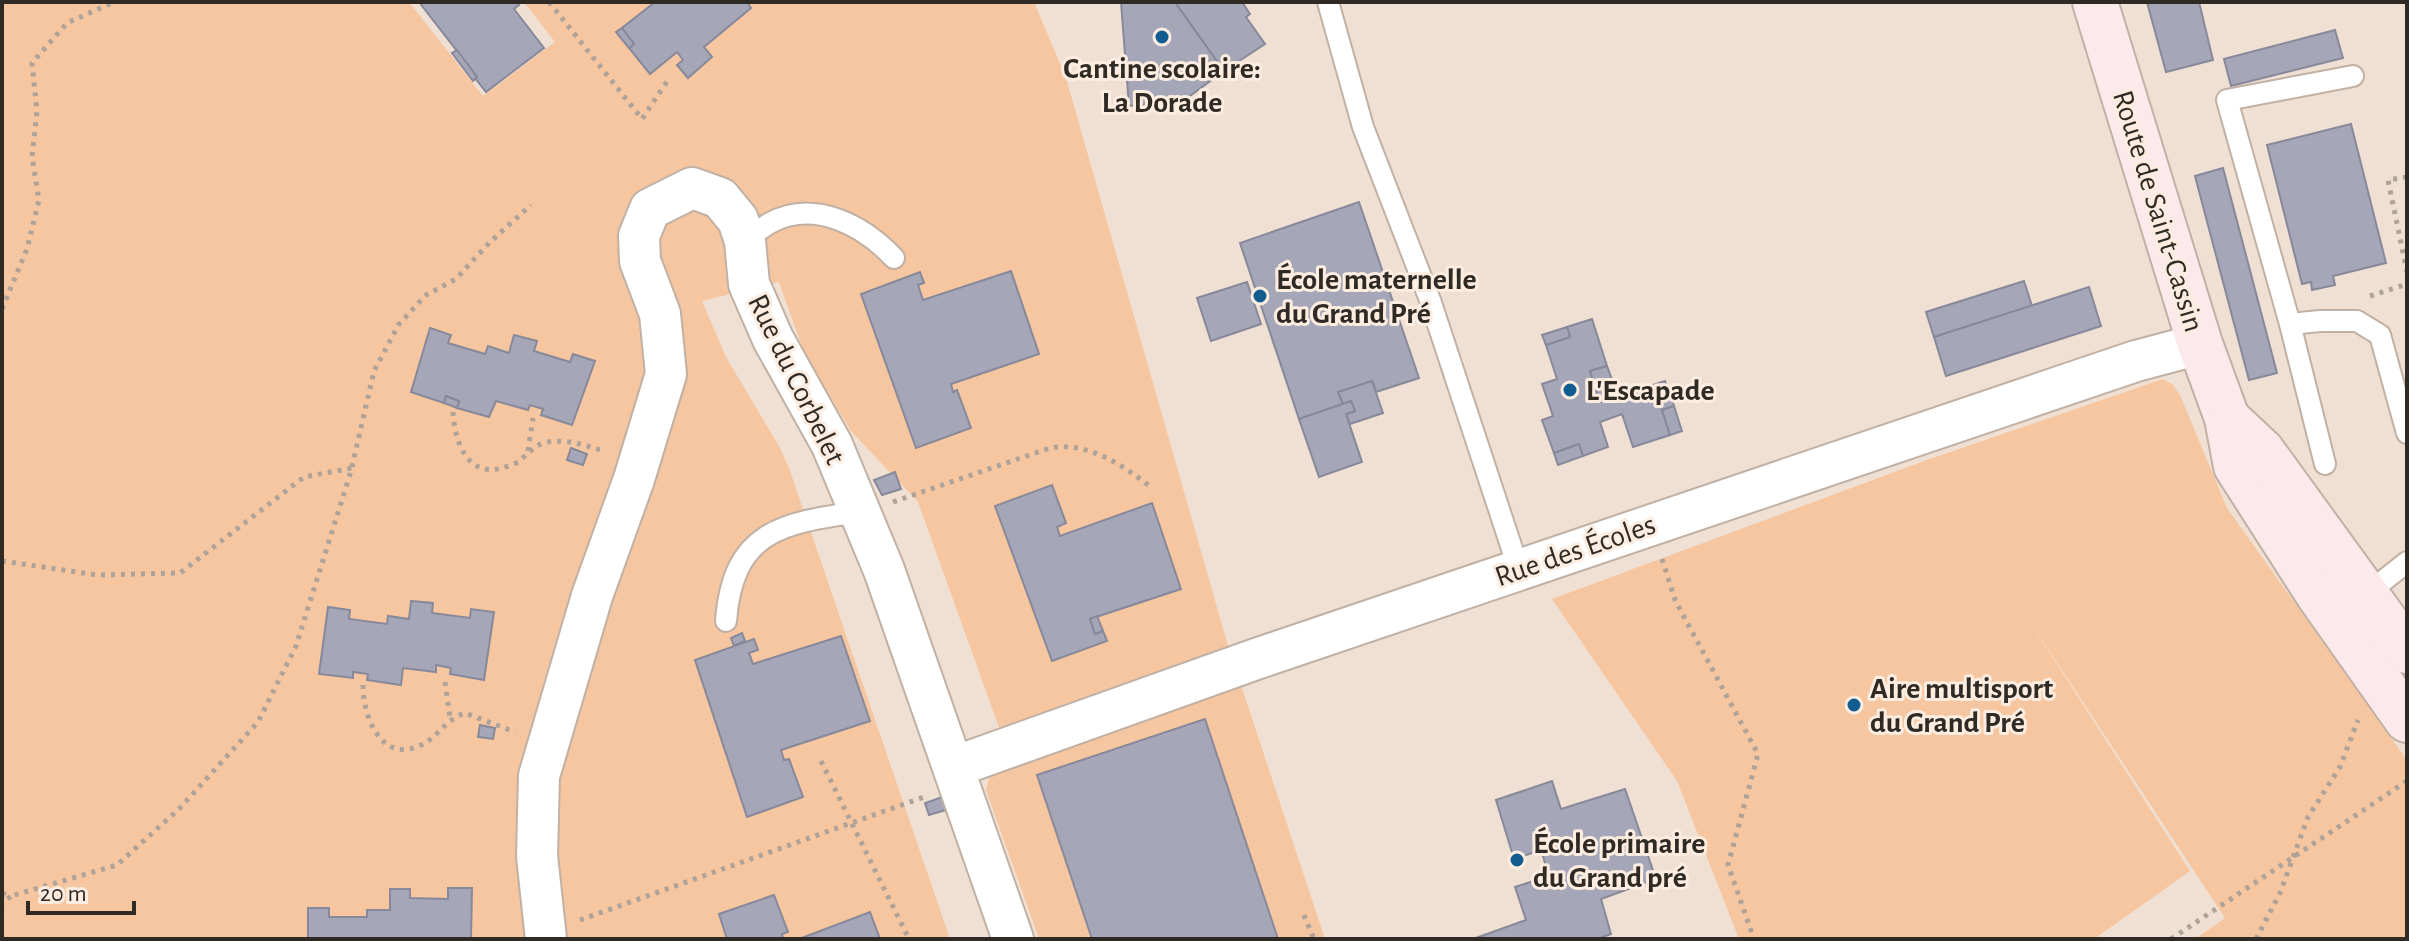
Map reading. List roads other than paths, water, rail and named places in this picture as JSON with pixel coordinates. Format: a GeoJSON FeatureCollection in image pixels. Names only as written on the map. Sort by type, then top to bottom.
{"type":"FeatureCollection","features":[{"type":"Feature","properties":{"kind":"street","name":"Route de Saint-Cassin"},"geometry":{"type":"LineString","coordinates":[[2095,2],[2200,344],[2227,418],[2262,451],[2407,720]]}},
{"type":"Feature","properties":{"kind":"street","name":"Rue du Corbelet"},"geometry":{"type":"LineString","coordinates":[[545,936],[537,843],[539,776],[592,596],[666,374],[660,314],[640,261],[639,236],[650,209],[692,188],[720,198],[738,220],[745,241],[749,284],[773,339],[832,445],[884,570],[1013,939]]}},
{"type":"Feature","properties":{"kind":"street","name":"Rue des Écoles"},"geometry":{"type":"LineString","coordinates":[[957,776],[1256,659],[2121,366],[2200,344]]}},
{"type":"Feature","properties":{"kind":"street","name":"Route de Saint-Cassin"},"geometry":{"type":"LineString","coordinates":[[2344,599],[2407,651]]}},
{"type":"Feature","properties":{"kind":"street","name":"Route de Saint-Cassin"},"geometry":{"type":"LineString","coordinates":[[2344,599],[2407,689]]}},
{"type":"Feature","properties":{"kind":"lane"},"geometry":{"type":"LineString","coordinates":[[1328,2],[1363,127],[1430,300],[1519,570]]}},
{"type":"Feature","properties":{"kind":"lane"},"geometry":{"type":"LineString","coordinates":[[2325,464],[2290,324],[2227,100],[2353,76]]}},
{"type":"Feature","properties":{"kind":"lane"},"geometry":{"type":"LineString","coordinates":[[745,241],[772,222],[800,214],[824,214],[861,231],[881,244],[894,258]]}},
{"type":"Feature","properties":{"kind":"lane"},"geometry":{"type":"LineString","coordinates":[[2290,324],[2357,321],[2380,335],[2407,433]]}},
{"type":"Feature","properties":{"kind":"lane"},"geometry":{"type":"LineString","coordinates":[[726,621],[728,593],[739,564],[758,541],[784,527],[859,512]]}},
{"type":"Feature","properties":{"kind":"lane"},"geometry":{"type":"LineString","coordinates":[[2344,599],[2407,562]]}},
{"type":"Feature","properties":{"kind":"place","name":"Cantine scolaire: La Dorade"},"geometry":{"type":"Point","coordinates":[1162,37]}},
{"type":"Feature","properties":{"kind":"place","name":"École maternelle du Grand Pré"},"geometry":{"type":"Point","coordinates":[1260,296]}},
{"type":"Feature","properties":{"kind":"place","name":"L'Escapade"},"geometry":{"type":"Point","coordinates":[1570,390]}},
{"type":"Feature","properties":{"kind":"place","name":"Aire multisport du Grand Pré"},"geometry":{"type":"Point","coordinates":[1854,705]}},
{"type":"Feature","properties":{"kind":"place","name":"École primaire du Grand pré"},"geometry":{"type":"Point","coordinates":[1517,860]}}]}
